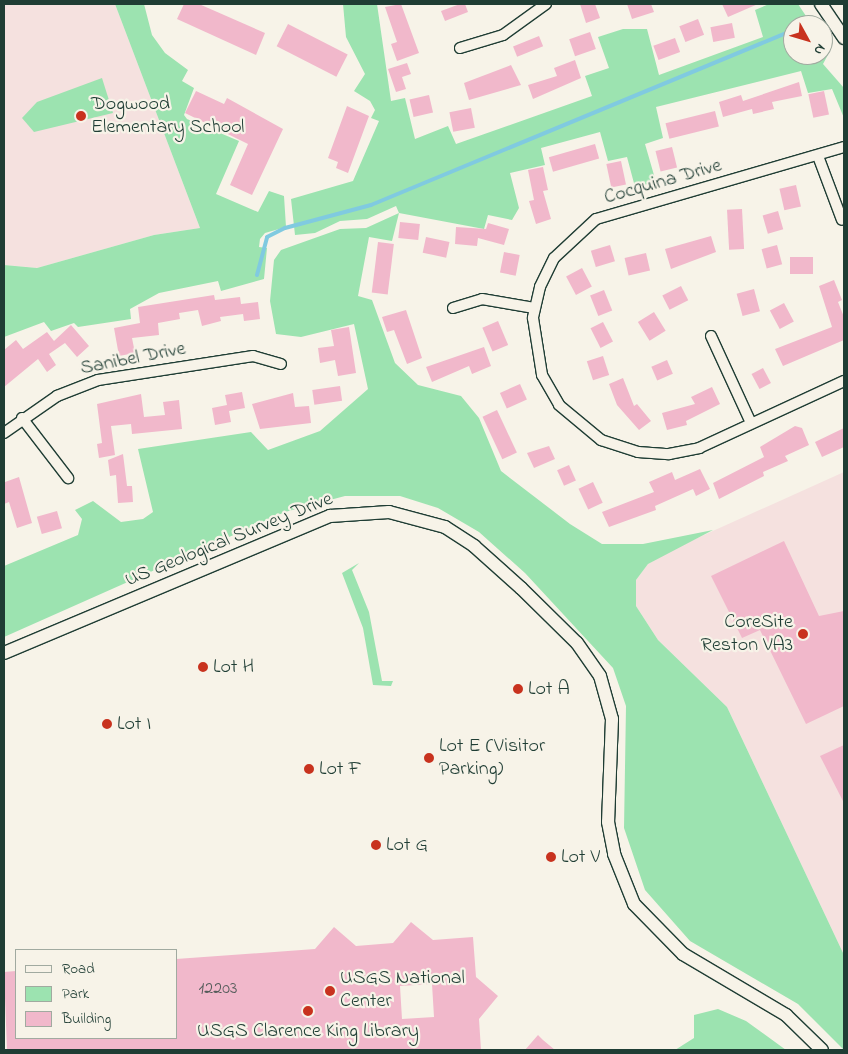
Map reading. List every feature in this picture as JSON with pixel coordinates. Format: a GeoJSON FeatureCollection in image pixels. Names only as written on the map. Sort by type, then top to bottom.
{"type":"FeatureCollection","features":[{"type":"Feature","properties":{"kind":"street"},"geometry":{"type":"LineString","coordinates":[[460,48],[503,35],[546,4]]}},
{"type":"Feature","properties":{"kind":"street"},"geometry":{"type":"LineString","coordinates":[[821,4],[844,38]]}},
{"type":"Feature","properties":{"kind":"street","name":"Cocquina Drive"},"geometry":{"type":"LineString","coordinates":[[844,147],[596,220],[554,258],[534,308],[538,361],[547,386],[568,415],[601,440],[638,452],[682,453],[844,381]]}},
{"type":"Feature","properties":{"kind":"street"},"geometry":{"type":"LineString","coordinates":[[818,156],[842,220]]}},
{"type":"Feature","properties":{"kind":"street"},"geometry":{"type":"LineString","coordinates":[[453,308],[474,299],[534,308]]}},
{"type":"Feature","properties":{"kind":"street"},"geometry":{"type":"LineString","coordinates":[[711,336],[751,422]]}},
{"type":"Feature","properties":{"kind":"street","name":"Sanibel Drive"},"geometry":{"type":"LineString","coordinates":[[4,433],[22,418],[70,390],[106,378],[253,356],[281,364]]}},
{"type":"Feature","properties":{"kind":"street"},"geometry":{"type":"LineString","coordinates":[[22,418],[68,478]]}},
{"type":"Feature","properties":{"kind":"street","name":"US Geological Survey Drive"},"geometry":{"type":"LineString","coordinates":[[4,653],[330,516],[389,512],[445,528],[479,550],[521,588],[577,643],[600,676],[612,719],[608,822],[614,854],[634,904],[683,954],[786,1015],[822,1050]]}},
{"type":"Feature","properties":{"kind":"shaded area","name":"Dogwood Elementary School"},"geometry":{"type":"Polygon","coordinates":[[[4,4],[115,4],[200,228],[154,235],[37,268],[4,265],[4,4]]]}},
{"type":"Feature","properties":{"kind":"shaded area"},"geometry":{"type":"Polygon","coordinates":[[[844,472],[844,955],[727,707],[658,640],[636,606],[636,580],[648,564],[675,548],[844,472]]]}},
{"type":"Feature","properties":{"kind":"green space"},"geometry":{"type":"Polygon","coordinates":[[[115,4],[144,4],[152,35],[165,53],[188,70],[182,81],[194,88],[184,115],[187,119],[239,141],[216,194],[258,212],[269,191],[284,196],[286,227],[265,233],[260,239],[259,247],[267,248],[264,279],[221,291],[218,281],[159,293],[130,309],[131,319],[78,327],[74,323],[51,331],[44,322],[4,337],[4,265],[37,268],[154,235],[200,228],[115,4]]]}},
{"type":"Feature","properties":{"kind":"green space"},"geometry":{"type":"Polygon","coordinates":[[[343,4],[377,4],[391,101],[405,98],[415,139],[448,126],[456,144],[592,96],[585,76],[609,68],[598,37],[623,29],[647,29],[659,75],[763,37],[755,10],[769,4],[798,4],[805,15],[783,15],[783,65],[824,65],[844,88],[844,118],[832,89],[808,93],[801,71],[656,107],[663,138],[645,144],[656,182],[635,187],[627,157],[608,161],[600,132],[541,148],[545,165],[510,173],[519,208],[512,220],[488,215],[484,229],[399,213],[396,206],[367,219],[340,221],[315,233],[295,235],[291,199],[353,181],[379,121],[371,118],[375,110],[370,101],[354,91],[365,74],[346,37],[343,4]]]}},
{"type":"Feature","properties":{"kind":"green space"},"geometry":{"type":"Polygon","coordinates":[[[102,78],[113,113],[34,132],[22,118],[37,102],[102,78]]]}},
{"type":"Feature","properties":{"kind":"green space"},"geometry":{"type":"Polygon","coordinates":[[[399,213],[392,241],[369,237],[358,296],[372,300],[395,363],[418,385],[461,396],[479,418],[501,471],[570,524],[602,544],[643,544],[713,530],[648,564],[636,580],[636,606],[658,640],[727,707],[844,955],[844,1050],[798,1004],[690,941],[645,890],[624,828],[626,706],[613,668],[525,573],[479,532],[438,508],[400,496],[345,496],[285,512],[4,637],[4,566],[78,535],[82,519],[75,510],[93,501],[121,522],[143,519],[153,512],[138,449],[251,432],[268,450],[320,431],[368,389],[354,324],[301,337],[276,334],[270,301],[274,260],[281,250],[340,229],[366,228],[399,213]]]}},
{"type":"Feature","properties":{"kind":"green space"},"geometry":{"type":"Polygon","coordinates":[[[359,563],[352,570],[369,612],[382,681],[393,681],[391,686],[373,685],[363,628],[342,573],[359,563]]]}},
{"type":"Feature","properties":{"kind":"green space"},"geometry":{"type":"Polygon","coordinates":[[[718,1009],[746,1021],[786,1050],[675,1050],[694,1038],[694,1015],[718,1009]]]}},
{"type":"Feature","properties":{"kind":"building"},"geometry":{"type":"Polygon","coordinates":[[[184,4],[199,4],[265,33],[256,55],[177,19],[184,4]]]}},
{"type":"Feature","properties":{"kind":"building"},"geometry":{"type":"Polygon","coordinates":[[[401,4],[419,53],[397,61],[391,44],[397,42],[385,7],[401,4]]]}},
{"type":"Feature","properties":{"kind":"building"},"geometry":{"type":"Polygon","coordinates":[[[465,4],[468,12],[445,21],[441,11],[465,4]]]}},
{"type":"Feature","properties":{"kind":"building"},"geometry":{"type":"Polygon","coordinates":[[[580,4],[595,4],[600,18],[586,23],[580,4]]]}},
{"type":"Feature","properties":{"kind":"building"},"geometry":{"type":"Polygon","coordinates":[[[627,4],[651,4],[654,12],[632,19],[627,4]]]}},
{"type":"Feature","properties":{"kind":"building"},"geometry":{"type":"Polygon","coordinates":[[[722,4],[758,4],[728,17],[722,4]]]}},
{"type":"Feature","properties":{"kind":"building"},"geometry":{"type":"Polygon","coordinates":[[[698,19],[704,35],[685,42],[679,26],[698,19]]]}},
{"type":"Feature","properties":{"kind":"building"},"geometry":{"type":"Polygon","coordinates":[[[732,23],[735,38],[713,42],[710,27],[732,23]]]}},
{"type":"Feature","properties":{"kind":"building"},"geometry":{"type":"Polygon","coordinates":[[[288,24],[348,54],[336,77],[277,46],[288,24]]]}},
{"type":"Feature","properties":{"kind":"building"},"geometry":{"type":"Polygon","coordinates":[[[590,32],[596,49],[575,56],[569,39],[590,32]]]}},
{"type":"Feature","properties":{"kind":"building"},"geometry":{"type":"Polygon","coordinates":[[[539,36],[543,46],[517,57],[513,46],[539,36]]]}},
{"type":"Feature","properties":{"kind":"building"},"geometry":{"type":"Polygon","coordinates":[[[675,38],[680,52],[659,60],[653,46],[675,38]]]}},
{"type":"Feature","properties":{"kind":"building"},"geometry":{"type":"Polygon","coordinates":[[[575,60],[581,78],[533,99],[528,85],[557,76],[554,68],[575,60]]]}},
{"type":"Feature","properties":{"kind":"building"},"geometry":{"type":"Polygon","coordinates":[[[407,63],[411,74],[402,77],[406,89],[396,92],[388,69],[407,63]]]}},
{"type":"Feature","properties":{"kind":"building"},"geometry":{"type":"Polygon","coordinates":[[[511,65],[521,85],[469,100],[464,83],[511,65]]]}},
{"type":"Feature","properties":{"kind":"building"},"geometry":{"type":"Polygon","coordinates":[[[799,82],[802,96],[772,102],[774,109],[753,114],[752,109],[723,117],[719,102],[741,95],[743,101],[799,82]]]}},
{"type":"Feature","properties":{"kind":"building"},"geometry":{"type":"Polygon","coordinates":[[[196,91],[224,104],[227,98],[283,129],[252,195],[230,185],[248,144],[185,113],[196,91]]]}},
{"type":"Feature","properties":{"kind":"building"},"geometry":{"type":"Polygon","coordinates":[[[824,91],[829,114],[813,118],[808,94],[824,91]]]}},
{"type":"Feature","properties":{"kind":"building"},"geometry":{"type":"Polygon","coordinates":[[[429,95],[433,113],[414,117],[410,99],[429,95]]]}},
{"type":"Feature","properties":{"kind":"building"},"geometry":{"type":"Polygon","coordinates":[[[347,106],[369,116],[348,173],[336,168],[338,162],[328,158],[347,106]]]}},
{"type":"Feature","properties":{"kind":"building"},"geometry":{"type":"Polygon","coordinates":[[[471,108],[475,128],[453,132],[449,112],[471,108]]]}},
{"type":"Feature","properties":{"kind":"building"},"geometry":{"type":"Polygon","coordinates":[[[715,111],[719,127],[669,139],[666,123],[715,111]]]}},
{"type":"Feature","properties":{"kind":"building"},"geometry":{"type":"Polygon","coordinates":[[[595,144],[599,158],[553,172],[549,157],[595,144]]]}},
{"type":"Feature","properties":{"kind":"building"},"geometry":{"type":"Polygon","coordinates":[[[672,147],[677,167],[661,171],[656,151],[672,147]]]}},
{"type":"Feature","properties":{"kind":"building"},"geometry":{"type":"Polygon","coordinates":[[[621,161],[626,184],[611,188],[606,164],[621,161]]]}},
{"type":"Feature","properties":{"kind":"building"},"geometry":{"type":"Polygon","coordinates":[[[543,167],[548,190],[543,191],[551,219],[536,224],[529,201],[534,200],[528,170],[543,167]]]}},
{"type":"Feature","properties":{"kind":"building"},"geometry":{"type":"Polygon","coordinates":[[[796,185],[801,206],[784,210],[779,189],[796,185]]]}},
{"type":"Feature","properties":{"kind":"building"},"geometry":{"type":"Polygon","coordinates":[[[742,209],[744,249],[729,250],[727,210],[742,209]]]}},
{"type":"Feature","properties":{"kind":"building"},"geometry":{"type":"Polygon","coordinates":[[[778,211],[783,229],[768,234],[763,215],[778,211]]]}},
{"type":"Feature","properties":{"kind":"building"},"geometry":{"type":"Polygon","coordinates":[[[400,222],[420,224],[418,240],[398,238],[400,222]]]}},
{"type":"Feature","properties":{"kind":"building"},"geometry":{"type":"Polygon","coordinates":[[[488,223],[509,229],[504,245],[478,238],[477,246],[455,244],[456,227],[486,229],[488,223]]]}},
{"type":"Feature","properties":{"kind":"building"},"geometry":{"type":"Polygon","coordinates":[[[711,236],[716,252],[671,269],[665,249],[711,236]]]}},
{"type":"Feature","properties":{"kind":"building"},"geometry":{"type":"Polygon","coordinates":[[[426,237],[449,242],[446,258],[423,253],[426,237]]]}},
{"type":"Feature","properties":{"kind":"building"},"geometry":{"type":"Polygon","coordinates":[[[378,242],[394,244],[388,295],[372,293],[378,242]]]}},
{"type":"Feature","properties":{"kind":"building"},"geometry":{"type":"Polygon","coordinates":[[[610,245],[615,261],[596,267],[591,251],[610,245]]]}},
{"type":"Feature","properties":{"kind":"building"},"geometry":{"type":"Polygon","coordinates":[[[777,245],[782,264],[767,268],[762,249],[777,245]]]}},
{"type":"Feature","properties":{"kind":"building"},"geometry":{"type":"Polygon","coordinates":[[[504,252],[520,255],[516,276],[500,273],[504,252]]]}},
{"type":"Feature","properties":{"kind":"building"},"geometry":{"type":"Polygon","coordinates":[[[646,253],[650,271],[629,275],[625,258],[646,253]]]}},
{"type":"Feature","properties":{"kind":"building"},"geometry":{"type":"Polygon","coordinates":[[[790,257],[813,257],[813,274],[790,274],[790,257]]]}},
{"type":"Feature","properties":{"kind":"building"},"geometry":{"type":"Polygon","coordinates":[[[582,268],[592,287],[576,295],[566,276],[582,268]]]}},
{"type":"Feature","properties":{"kind":"building"},"geometry":{"type":"Polygon","coordinates":[[[834,280],[842,300],[838,302],[844,317],[844,340],[783,366],[775,349],[832,327],[819,286],[834,280]]]}},
{"type":"Feature","properties":{"kind":"building"},"geometry":{"type":"Polygon","coordinates":[[[681,286],[688,300],[670,310],[662,296],[681,286]]]}},
{"type":"Feature","properties":{"kind":"building"},"geometry":{"type":"Polygon","coordinates":[[[754,289],[760,311],[743,316],[737,294],[754,289]]]}},
{"type":"Feature","properties":{"kind":"building"},"geometry":{"type":"Polygon","coordinates":[[[604,290],[612,310],[598,316],[590,296],[604,290]]]}},
{"type":"Feature","properties":{"kind":"building"},"geometry":{"type":"Polygon","coordinates":[[[214,295],[215,300],[240,297],[241,304],[258,302],[260,319],[244,321],[243,314],[220,317],[221,321],[202,326],[198,310],[179,313],[180,319],[158,323],[159,335],[132,338],[135,353],[119,356],[114,328],[140,323],[138,307],[214,295]]]}},
{"type":"Feature","properties":{"kind":"building"},"geometry":{"type":"Polygon","coordinates":[[[784,303],[794,322],[780,329],[770,311],[784,303]]]}},
{"type":"Feature","properties":{"kind":"building"},"geometry":{"type":"Polygon","coordinates":[[[406,310],[422,358],[407,364],[394,330],[387,332],[382,317],[406,310]]]}},
{"type":"Feature","properties":{"kind":"building"},"geometry":{"type":"Polygon","coordinates":[[[654,312],[666,331],[650,341],[638,322],[654,312]]]}},
{"type":"Feature","properties":{"kind":"building"},"geometry":{"type":"Polygon","coordinates":[[[498,321],[508,345],[493,352],[482,328],[498,321]]]}},
{"type":"Feature","properties":{"kind":"building"},"geometry":{"type":"Polygon","coordinates":[[[603,322],[613,342],[601,348],[591,328],[603,322]]]}},
{"type":"Feature","properties":{"kind":"building"},"geometry":{"type":"Polygon","coordinates":[[[71,325],[89,346],[77,357],[65,343],[49,354],[56,365],[47,372],[38,359],[4,387],[4,350],[16,340],[23,349],[47,332],[54,341],[71,325]]]}},
{"type":"Feature","properties":{"kind":"building"},"geometry":{"type":"Polygon","coordinates":[[[349,327],[356,373],[338,376],[335,360],[320,363],[318,348],[334,346],[331,330],[349,327]]]}},
{"type":"Feature","properties":{"kind":"building"},"geometry":{"type":"Polygon","coordinates":[[[484,347],[491,366],[472,374],[469,366],[432,382],[426,367],[484,347]]]}},
{"type":"Feature","properties":{"kind":"building"},"geometry":{"type":"Polygon","coordinates":[[[603,356],[609,375],[593,380],[587,361],[603,356]]]}},
{"type":"Feature","properties":{"kind":"building"},"geometry":{"type":"Polygon","coordinates":[[[667,360],[673,374],[657,380],[651,367],[667,360]]]}},
{"type":"Feature","properties":{"kind":"building"},"geometry":{"type":"Polygon","coordinates":[[[763,368],[771,383],[760,389],[752,374],[763,368]]]}},
{"type":"Feature","properties":{"kind":"building"},"geometry":{"type":"Polygon","coordinates":[[[623,378],[634,406],[637,404],[651,421],[639,430],[617,405],[609,384],[623,378]]]}},
{"type":"Feature","properties":{"kind":"building"},"geometry":{"type":"Polygon","coordinates":[[[520,384],[527,400],[507,408],[500,393],[520,384]]]}},
{"type":"Feature","properties":{"kind":"building"},"geometry":{"type":"Polygon","coordinates":[[[340,386],[342,401],[314,405],[312,390],[340,386]]]}},
{"type":"Feature","properties":{"kind":"building"},"geometry":{"type":"Polygon","coordinates":[[[712,387],[720,404],[686,421],[687,425],[667,430],[662,413],[695,404],[691,397],[712,387]]]}},
{"type":"Feature","properties":{"kind":"building"},"geometry":{"type":"Polygon","coordinates":[[[242,392],[245,408],[229,411],[231,422],[215,425],[212,408],[227,405],[225,395],[242,392]]]}},
{"type":"Feature","properties":{"kind":"building"},"geometry":{"type":"Polygon","coordinates":[[[293,393],[295,407],[309,406],[311,423],[260,429],[252,404],[293,393]]]}},
{"type":"Feature","properties":{"kind":"building"},"geometry":{"type":"Polygon","coordinates":[[[141,394],[144,417],[165,415],[163,402],[179,400],[182,429],[132,434],[131,424],[111,426],[115,455],[99,458],[97,444],[102,443],[97,404],[141,394]]]}},
{"type":"Feature","properties":{"kind":"building"},"geometry":{"type":"Polygon","coordinates":[[[497,410],[517,453],[502,459],[482,417],[497,410]]]}},
{"type":"Feature","properties":{"kind":"building"},"geometry":{"type":"Polygon","coordinates":[[[795,426],[802,428],[809,445],[785,456],[788,461],[763,472],[764,476],[719,499],[713,483],[764,457],[760,447],[795,426]]]}},
{"type":"Feature","properties":{"kind":"building"},"geometry":{"type":"Polygon","coordinates":[[[844,428],[844,447],[822,457],[815,442],[844,428]]]}},
{"type":"Feature","properties":{"kind":"building"},"geometry":{"type":"Polygon","coordinates":[[[549,446],[555,459],[534,468],[527,453],[549,446]]]}},
{"type":"Feature","properties":{"kind":"building"},"geometry":{"type":"Polygon","coordinates":[[[123,454],[127,486],[132,486],[133,502],[118,503],[116,475],[110,476],[108,460],[123,454]]]}},
{"type":"Feature","properties":{"kind":"building"},"geometry":{"type":"Polygon","coordinates":[[[569,465],[576,481],[564,486],[557,470],[569,465]]]}},
{"type":"Feature","properties":{"kind":"building"},"geometry":{"type":"Polygon","coordinates":[[[700,469],[710,489],[696,496],[693,489],[655,506],[656,510],[609,527],[602,512],[654,492],[649,482],[672,472],[675,480],[700,469]]]}},
{"type":"Feature","properties":{"kind":"building"},"geometry":{"type":"Polygon","coordinates":[[[19,477],[32,523],[17,528],[9,502],[4,504],[4,488],[5,482],[19,477]]]}},
{"type":"Feature","properties":{"kind":"building"},"geometry":{"type":"Polygon","coordinates":[[[593,482],[603,503],[588,510],[578,489],[593,482]]]}},
{"type":"Feature","properties":{"kind":"building"},"geometry":{"type":"Polygon","coordinates":[[[57,511],[62,528],[42,534],[37,517],[57,511]]]}},
{"type":"Feature","properties":{"kind":"building","name":"CoreSite Reston VA3"},"geometry":{"type":"Polygon","coordinates":[[[784,541],[819,616],[844,611],[844,706],[806,724],[760,630],[742,638],[711,576],[784,541]]]}},
{"type":"Feature","properties":{"kind":"building"},"geometry":{"type":"Polygon","coordinates":[[[844,745],[844,803],[820,756],[844,745]]]}},
{"type":"Feature","properties":{"kind":"building","name":"USGS National Center"},"geometry":{"type":"Polygon","coordinates":[[[411,922],[433,940],[473,937],[476,977],[498,996],[479,1019],[481,1050],[7,1050],[4,972],[15,971],[15,1039],[178,1039],[178,959],[315,949],[334,927],[356,946],[393,943],[411,922]],[[432,984],[400,986],[402,1019],[434,1017],[432,984]]]}},
{"type":"Feature","properties":{"kind":"building"},"geometry":{"type":"Polygon","coordinates":[[[538,1035],[543,1040],[555,1050],[525,1050],[538,1035]]]}},
{"type":"Feature","properties":{"kind":"waterway"},"geometry":{"type":"LineString","coordinates":[[257,275],[267,237],[285,228],[371,205],[783,34]]}},
{"type":"Feature","properties":{"kind":"place","name":"Dogwood Elementary School"},"geometry":{"type":"Point","coordinates":[81,116]}},
{"type":"Feature","properties":{"kind":"place","name":"CoreSite Reston VA3"},"geometry":{"type":"Point","coordinates":[803,634]}},
{"type":"Feature","properties":{"kind":"place","name":"Lot H"},"geometry":{"type":"Point","coordinates":[203,667]}},
{"type":"Feature","properties":{"kind":"place","name":"Lot A"},"geometry":{"type":"Point","coordinates":[518,689]}},
{"type":"Feature","properties":{"kind":"place","name":"Lot I"},"geometry":{"type":"Point","coordinates":[107,724]}},
{"type":"Feature","properties":{"kind":"place","name":"Lot E (Visitor Parking)"},"geometry":{"type":"Point","coordinates":[429,758]}},
{"type":"Feature","properties":{"kind":"place","name":"Lot F"},"geometry":{"type":"Point","coordinates":[309,769]}},
{"type":"Feature","properties":{"kind":"place","name":"Lot G"},"geometry":{"type":"Point","coordinates":[376,845]}},
{"type":"Feature","properties":{"kind":"place","name":"Lot V"},"geometry":{"type":"Point","coordinates":[551,857]}},
{"type":"Feature","properties":{"kind":"place","name":"USGS National Center"},"geometry":{"type":"Point","coordinates":[330,991]}},
{"type":"Feature","properties":{"kind":"place","name":"USGS Clarence King Library"},"geometry":{"type":"Point","coordinates":[308,1011]}}]}
